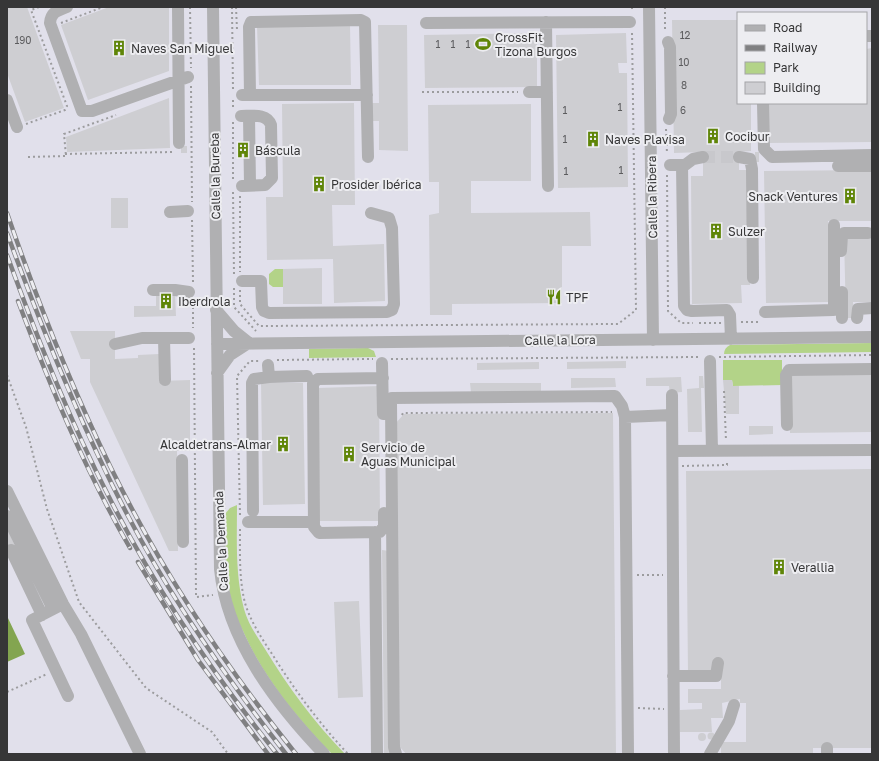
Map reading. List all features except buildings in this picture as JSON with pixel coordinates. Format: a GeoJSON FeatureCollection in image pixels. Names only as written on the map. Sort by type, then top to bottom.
{"type":"FeatureCollection","features":[{"type":"Feature","properties":{"kind":"street"},"geometry":{"type":"LineString","coordinates":[[67,7],[55,11],[50,16],[50,23],[82,111],[92,110],[186,75]]}},
{"type":"Feature","properties":{"kind":"street"},"geometry":{"type":"LineString","coordinates":[[177,147],[186,75],[178,7]]}},
{"type":"Feature","properties":{"kind":"street","name":"Calle la Bureba"},"geometry":{"type":"LineString","coordinates":[[213,7],[217,344]]}},
{"type":"Feature","properties":{"kind":"street","name":"Calle la Ribera"},"geometry":{"type":"LineString","coordinates":[[649,7],[653,340]]}},
{"type":"Feature","properties":{"kind":"street"},"geometry":{"type":"LineString","coordinates":[[367,95],[245,95],[245,48],[251,22],[365,22],[367,95],[368,157]]}},
{"type":"Feature","properties":{"kind":"street"},"geometry":{"type":"LineString","coordinates":[[546,22],[548,186]]}},
{"type":"Feature","properties":{"kind":"street"},"geometry":{"type":"LineString","coordinates":[[426,23],[631,22]]}},
{"type":"Feature","properties":{"kind":"street"},"geometry":{"type":"LineString","coordinates":[[668,42],[670,47],[671,106],[671,118],[669,119]]}},
{"type":"Feature","properties":{"kind":"street"},"geometry":{"type":"LineString","coordinates":[[529,92],[547,92]]}},
{"type":"Feature","properties":{"kind":"street"},"geometry":{"type":"LineString","coordinates":[[7,100],[17,127]]}},
{"type":"Feature","properties":{"kind":"street"},"geometry":{"type":"LineString","coordinates":[[763,104],[764,149],[772,157],[872,155]]}},
{"type":"Feature","properties":{"kind":"street"},"geometry":{"type":"LineString","coordinates":[[245,116],[265,116],[271,125],[272,178],[265,185],[246,185],[245,116]]}},
{"type":"Feature","properties":{"kind":"street"},"geometry":{"type":"LineString","coordinates":[[703,157],[697,157],[688,163],[676,165],[677,249],[684,306],[687,310],[692,311],[727,310],[730,315],[731,339]]}},
{"type":"Feature","properties":{"kind":"street"},"geometry":{"type":"LineString","coordinates":[[739,157],[750,159],[752,170],[753,278]]}},
{"type":"Feature","properties":{"kind":"street"},"geometry":{"type":"LineString","coordinates":[[838,166],[872,166]]}},
{"type":"Feature","properties":{"kind":"street"},"geometry":{"type":"LineString","coordinates":[[170,212],[188,211]]}},
{"type":"Feature","properties":{"kind":"street"},"geometry":{"type":"LineString","coordinates":[[237,283],[261,281],[262,307],[264,311],[269,313],[387,312],[392,310],[394,304],[392,228],[388,218],[370,213]]}},
{"type":"Feature","properties":{"kind":"street"},"geometry":{"type":"LineString","coordinates":[[765,312],[800,315],[833,310],[834,225]]}},
{"type":"Feature","properties":{"kind":"street"},"geometry":{"type":"LineString","coordinates":[[842,318],[841,237],[844,233],[868,233]]}},
{"type":"Feature","properties":{"kind":"street"},"geometry":{"type":"LineString","coordinates":[[153,290],[175,290],[189,292]]}},
{"type":"Feature","properties":{"kind":"street"},"geometry":{"type":"LineString","coordinates":[[857,318],[858,309],[872,308]]}},
{"type":"Feature","properties":{"kind":"street"},"geometry":{"type":"LineString","coordinates":[[216,310],[234,332],[248,343],[230,355],[217,373]]}},
{"type":"Feature","properties":{"kind":"street","name":"Calle la Lora"},"geometry":{"type":"LineString","coordinates":[[217,344],[872,337]]}},
{"type":"Feature","properties":{"kind":"street"},"geometry":{"type":"LineString","coordinates":[[115,344],[142,338],[189,338]]}},
{"type":"Feature","properties":{"kind":"street"},"geometry":{"type":"LineString","coordinates":[[164,338],[165,380]]}},
{"type":"Feature","properties":{"kind":"street","name":"Calle la Demanda"},"geometry":{"type":"LineString","coordinates":[[217,344],[220,569],[226,603],[243,644],[259,670],[284,707],[324,754]]}},
{"type":"Feature","properties":{"kind":"street"},"geometry":{"type":"LineString","coordinates":[[711,359],[719,450]]}},
{"type":"Feature","properties":{"kind":"street"},"geometry":{"type":"LineString","coordinates":[[383,378],[318,379],[313,383],[314,522],[316,530],[319,532],[375,532],[383,530],[383,378],[386,361]]}},
{"type":"Feature","properties":{"kind":"street"},"geometry":{"type":"LineString","coordinates":[[787,425],[786,375],[789,370],[872,370]]}},
{"type":"Feature","properties":{"kind":"street"},"geometry":{"type":"LineString","coordinates":[[253,511],[249,499],[252,383],[254,379],[269,371],[307,376]]}},
{"type":"Feature","properties":{"kind":"street"},"geometry":{"type":"LineString","coordinates":[[672,395],[674,754]]}},
{"type":"Feature","properties":{"kind":"street"},"geometry":{"type":"LineString","coordinates":[[396,754],[394,724],[392,398],[615,396],[622,406],[625,417],[628,754]]}},
{"type":"Feature","properties":{"kind":"street"},"geometry":{"type":"LineString","coordinates":[[625,417],[672,415]]}},
{"type":"Feature","properties":{"kind":"street"},"geometry":{"type":"LineString","coordinates":[[673,451],[872,450]]}},
{"type":"Feature","properties":{"kind":"street"},"geometry":{"type":"LineString","coordinates":[[183,460],[183,542]]}},
{"type":"Feature","properties":{"kind":"street"},"geometry":{"type":"LineString","coordinates":[[7,491],[58,606]]}},
{"type":"Feature","properties":{"kind":"street"},"geometry":{"type":"LineString","coordinates":[[7,516],[58,606],[81,634],[140,754]]}},
{"type":"Feature","properties":{"kind":"street"},"geometry":{"type":"LineString","coordinates":[[248,522],[314,522]]}},
{"type":"Feature","properties":{"kind":"street"},"geometry":{"type":"LineString","coordinates":[[375,532],[377,754]]}},
{"type":"Feature","properties":{"kind":"street"},"geometry":{"type":"LineString","coordinates":[[9,554],[39,616]]}},
{"type":"Feature","properties":{"kind":"street"},"geometry":{"type":"LineString","coordinates":[[58,606],[32,620],[68,696]]}},
{"type":"Feature","properties":{"kind":"street"},"geometry":{"type":"LineString","coordinates":[[673,680],[716,676],[718,663]]}},
{"type":"Feature","properties":{"kind":"street"},"geometry":{"type":"LineString","coordinates":[[673,680],[721,684]]}},
{"type":"Feature","properties":{"kind":"street"},"geometry":{"type":"LineString","coordinates":[[710,754],[729,721],[734,705]]}},
{"type":"Feature","properties":{"kind":"path"},"geometry":{"type":"LineString","coordinates":[[17,127],[66,109],[67,106],[31,10],[39,7]]}},
{"type":"Feature","properties":{"kind":"path"},"geometry":{"type":"LineString","coordinates":[[59,24],[103,7]]}},
{"type":"Feature","properties":{"kind":"path"},"geometry":{"type":"LineString","coordinates":[[186,75],[190,7]]}},
{"type":"Feature","properties":{"kind":"path"},"geometry":{"type":"LineString","coordinates":[[232,7],[237,283],[234,307],[256,331]]}},
{"type":"Feature","properties":{"kind":"path"},"geometry":{"type":"LineString","coordinates":[[240,304],[259,326],[618,324],[636,310],[632,7]]}},
{"type":"Feature","properties":{"kind":"path"},"geometry":{"type":"LineString","coordinates":[[422,92],[529,92]]}},
{"type":"Feature","properties":{"kind":"path"},"geometry":{"type":"LineString","coordinates":[[65,154],[64,134],[117,115]]}},
{"type":"Feature","properties":{"kind":"path"},"geometry":{"type":"LineString","coordinates":[[28,157],[66,156],[65,154],[177,147]]}},
{"type":"Feature","properties":{"kind":"path"},"geometry":{"type":"LineString","coordinates":[[386,361],[711,359],[872,355]]}},
{"type":"Feature","properties":{"kind":"path"},"geometry":{"type":"LineString","coordinates":[[7,375],[26,427],[47,509],[79,602],[146,688],[212,732],[228,754]]}},
{"type":"Feature","properties":{"kind":"path"},"geometry":{"type":"LineString","coordinates":[[682,473],[682,466],[727,465],[719,450],[724,391]]}},
{"type":"Feature","properties":{"kind":"path"},"geometry":{"type":"LineString","coordinates":[[399,418],[403,413],[613,412]]}},
{"type":"Feature","properties":{"kind":"path"},"geometry":{"type":"LineString","coordinates":[[627,575],[672,575]]}},
{"type":"Feature","properties":{"kind":"path"},"geometry":{"type":"LineString","coordinates":[[196,597],[217,595]]}},
{"type":"Feature","properties":{"kind":"path"},"geometry":{"type":"LineString","coordinates":[[7,692],[48,673]]}},
{"type":"Feature","properties":{"kind":"path"},"geometry":{"type":"LineString","coordinates":[[628,708],[673,709]]}},
{"type":"Feature","properties":{"kind":"shaded area"},"geometry":{"type":"Polygon","coordinates":[[[7,7],[872,7],[872,754],[7,754],[7,7]]]}},
{"type":"Feature","properties":{"kind":"shaded area"},"geometry":{"type":"Polygon","coordinates":[[[7,616],[25,654],[7,662],[7,616]]]}},
{"type":"Feature","properties":{"kind":"green space"},"geometry":{"type":"Polygon","coordinates":[[[275,269],[283,269],[283,287],[273,287],[269,284],[269,274],[275,269]]]}},
{"type":"Feature","properties":{"kind":"green space"},"geometry":{"type":"Polygon","coordinates":[[[872,343],[872,352],[724,354],[724,351],[730,345],[872,343]]]}},
{"type":"Feature","properties":{"kind":"green space"},"geometry":{"type":"Polygon","coordinates":[[[368,348],[374,351],[376,357],[309,358],[309,349],[368,348]]]}},
{"type":"Feature","properties":{"kind":"green space"},"geometry":{"type":"Polygon","coordinates":[[[723,360],[782,360],[782,385],[733,386],[732,380],[723,380],[723,360]]]}},
{"type":"Feature","properties":{"kind":"green space"},"geometry":{"type":"Polygon","coordinates":[[[237,505],[239,583],[244,609],[248,620],[292,690],[312,717],[345,754],[332,754],[306,726],[260,665],[237,620],[228,585],[225,514],[230,508],[237,505]]]}},
{"type":"Feature","properties":{"kind":"tunnel"},"geometry":{"type":"LineString","coordinates":[[703,157],[739,157]]}},
{"type":"Feature","properties":{"kind":"railway"},"geometry":{"type":"LineString","coordinates":[[7,213],[30,278],[68,374],[96,437],[130,506],[173,580],[219,652],[296,754]]}},
{"type":"Feature","properties":{"kind":"railway"},"geometry":{"type":"LineString","coordinates":[[7,233],[62,376],[93,446],[144,546],[181,608],[221,668],[286,754]]}},
{"type":"Feature","properties":{"kind":"railway"},"geometry":{"type":"LineString","coordinates":[[7,255],[42,347],[80,438],[127,531],[186,630],[230,693],[277,754]]}},
{"type":"Feature","properties":{"kind":"railway"},"geometry":{"type":"LineString","coordinates":[[18,301],[83,458],[130,548]]}},
{"type":"Feature","properties":{"kind":"railway"},"geometry":{"type":"LineString","coordinates":[[138,562],[198,660],[268,754]]}},
{"type":"Feature","properties":{"kind":"place","name":"CrossFit Tizona Burgos"},"geometry":{"type":"Point","coordinates":[483,44]}},
{"type":"Feature","properties":{"kind":"place","name":"Naves San Miguel"},"geometry":{"type":"Point","coordinates":[119,48]}},
{"type":"Feature","properties":{"kind":"place","name":"Cocibur"},"geometry":{"type":"Point","coordinates":[713,136]}},
{"type":"Feature","properties":{"kind":"place","name":"Naves Plavisa"},"geometry":{"type":"Point","coordinates":[593,139]}},
{"type":"Feature","properties":{"kind":"place","name":"Báscula"},"geometry":{"type":"Point","coordinates":[243,150]}},
{"type":"Feature","properties":{"kind":"place","name":"Prosider Ibérica"},"geometry":{"type":"Point","coordinates":[319,184]}},
{"type":"Feature","properties":{"kind":"place","name":"Snack Ventures"},"geometry":{"type":"Point","coordinates":[850,196]}},
{"type":"Feature","properties":{"kind":"place","name":"Sulzer"},"geometry":{"type":"Point","coordinates":[716,231]}},
{"type":"Feature","properties":{"kind":"place","name":"TPF"},"geometry":{"type":"Point","coordinates":[554,297]}},
{"type":"Feature","properties":{"kind":"place","name":"Iberdrola"},"geometry":{"type":"Point","coordinates":[166,301]}},
{"type":"Feature","properties":{"kind":"place","name":"Alcaldetrans-Almar"},"geometry":{"type":"Point","coordinates":[283,444]}},
{"type":"Feature","properties":{"kind":"place","name":"Servicio de Aguas Municipal"},"geometry":{"type":"Point","coordinates":[349,454]}},
{"type":"Feature","properties":{"kind":"place","name":"Verallia"},"geometry":{"type":"Point","coordinates":[779,567]}}]}
